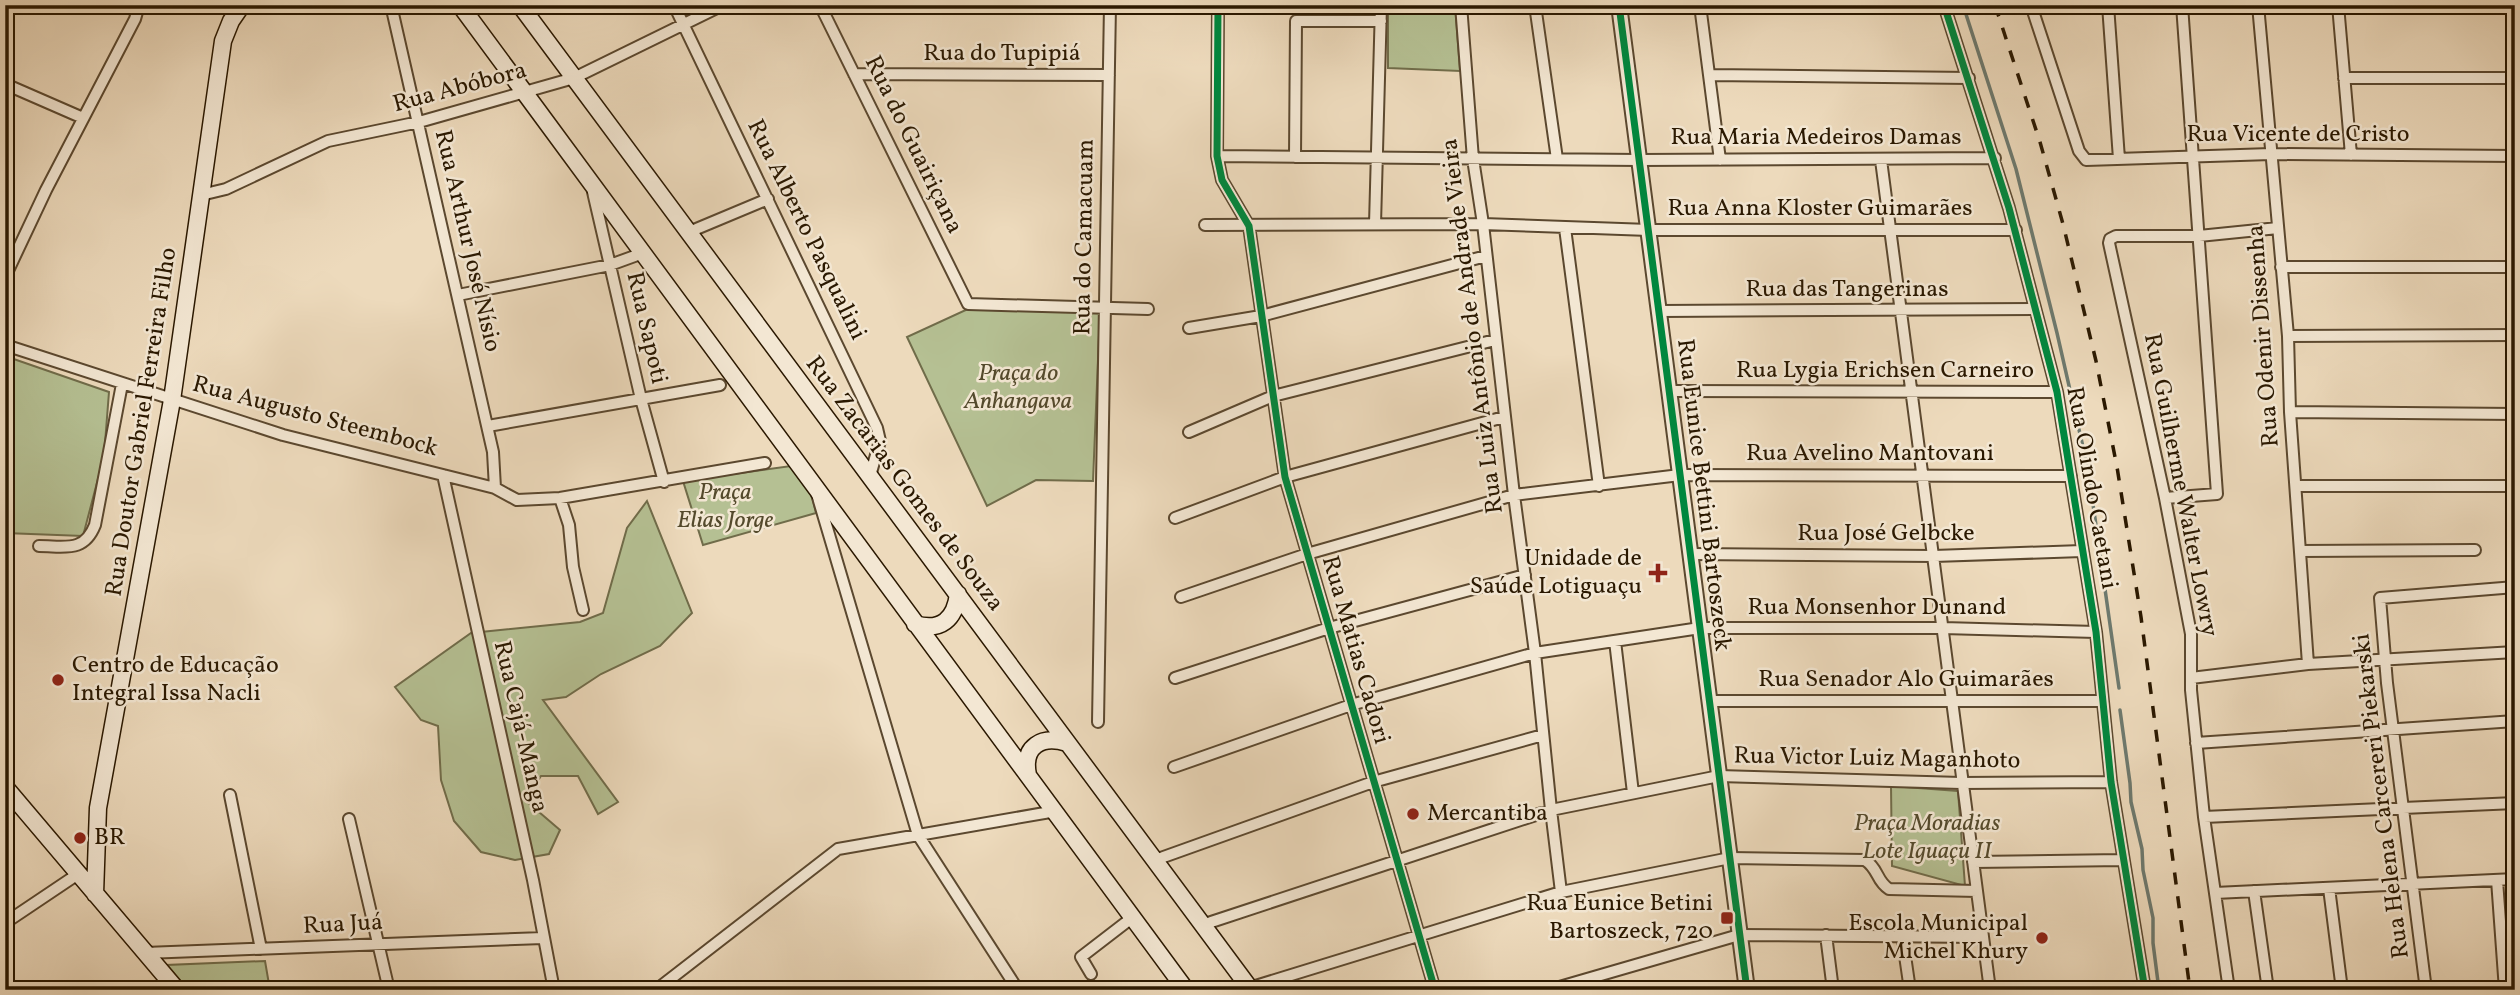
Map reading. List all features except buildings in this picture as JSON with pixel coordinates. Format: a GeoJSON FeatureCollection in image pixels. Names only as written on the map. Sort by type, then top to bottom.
{"type":"FeatureCollection","features":[{"type":"Feature","properties":{"kind":"main road","name":"Rua Doutor Gabriel Ferreira Filho"},"geometry":{"type":"LineString","coordinates":[[95,894],[98,808],[173,400],[223,41],[231,21],[242,5]]}},
{"type":"Feature","properties":{"kind":"main road"},"geometry":{"type":"LineString","coordinates":[[460,5],[1186,990]]}},
{"type":"Feature","properties":{"kind":"main road","name":"Rua Zacarias Gomes de Souza"},"geometry":{"type":"LineString","coordinates":[[520,5],[1250,989]]}},
{"type":"Feature","properties":{"kind":"main road"},"geometry":{"type":"LineString","coordinates":[[915,624],[927,628],[940,625],[950,618],[956,607],[958,594]]}},
{"type":"Feature","properties":{"kind":"main road"},"geometry":{"type":"LineString","coordinates":[[1028,775],[1028,753],[1035,745],[1045,740],[1068,743]]}},
{"type":"Feature","properties":{"kind":"main road"},"geometry":{"type":"LineString","coordinates":[[5,788],[177,990]]}},
{"type":"Feature","properties":{"kind":"main road","name":"Rua Doutor Gabriel Ferreira Filho"},"geometry":{"type":"LineString","coordinates":[[97,850],[110,899],[125,927]]}},
{"type":"Feature","properties":{"kind":"main road"},"geometry":{"type":"LineString","coordinates":[[76,872],[86,867],[97,850]]}},
{"type":"Feature","properties":{"kind":"street"},"geometry":{"type":"LineString","coordinates":[[5,276],[135,19],[139,5]]}},
{"type":"Feature","properties":{"kind":"street","name":"Rua Arthur José Nísio"},"geometry":{"type":"LineString","coordinates":[[391,5],[494,452],[495,488]]}},
{"type":"Feature","properties":{"kind":"street","name":"Rua Alberto Pasqualini"},"geometry":{"type":"LineString","coordinates":[[674,5],[877,428],[880,441],[870,476]]}},
{"type":"Feature","properties":{"kind":"street","name":"Rua Abóbora"},"geometry":{"type":"LineString","coordinates":[[201,195],[226,189],[328,141],[419,122],[574,78],[723,5]]}},
{"type":"Feature","properties":{"kind":"street","name":"Rua do Guairiçana"},"geometry":{"type":"LineString","coordinates":[[820,5],[968,304],[1105,307]]}},
{"type":"Feature","properties":{"kind":"street","name":"Rua do Camacuam"},"geometry":{"type":"LineString","coordinates":[[1098,722],[1110,5]]}},
{"type":"Feature","properties":{"kind":"street"},"geometry":{"type":"LineString","coordinates":[[1219,5],[1217,156],[1222,180],[1249,226]]}},
{"type":"Feature","properties":{"kind":"street"},"geometry":{"type":"LineString","coordinates":[[1375,224],[1381,5]]}},
{"type":"Feature","properties":{"kind":"street","name":"Rua Luiz Antônio de Andrade Vieira"},"geometry":{"type":"LineString","coordinates":[[1461,5],[1473,159],[1535,653],[1561,892]]}},
{"type":"Feature","properties":{"kind":"street"},"geometry":{"type":"LineString","coordinates":[[1535,5],[1557,159]]}},
{"type":"Feature","properties":{"kind":"street","name":"Rua Eunice Bettini Bartoszeck"},"geometry":{"type":"LineString","coordinates":[[1619,5],[1747,990]]}},
{"type":"Feature","properties":{"kind":"street"},"geometry":{"type":"LineString","coordinates":[[1700,5],[1720,160]]}},
{"type":"Feature","properties":{"kind":"street","name":"Rua Olindo Caetani"},"geometry":{"type":"LineString","coordinates":[[1944,5],[1995,158],[2057,392],[2096,632],[2122,860],[2145,990]]}},
{"type":"Feature","properties":{"kind":"street","name":"Rua Vicente de Cristo"},"geometry":{"type":"LineString","coordinates":[[2031,5],[2083,158],[2090,161],[2271,154],[2515,156]]}},
{"type":"Feature","properties":{"kind":"street"},"geometry":{"type":"LineString","coordinates":[[2108,5],[2119,159]]}},
{"type":"Feature","properties":{"kind":"street"},"geometry":{"type":"LineString","coordinates":[[2165,498],[2217,494],[2182,5]]}},
{"type":"Feature","properties":{"kind":"street","name":"Rua Odenir Dissenha"},"geometry":{"type":"LineString","coordinates":[[2258,5],[2288,336],[2295,486],[2308,664]]}},
{"type":"Feature","properties":{"kind":"street"},"geometry":{"type":"LineString","coordinates":[[2338,5],[2351,155]]}},
{"type":"Feature","properties":{"kind":"street"},"geometry":{"type":"LineString","coordinates":[[1295,156],[1296,21],[1381,21]]}},
{"type":"Feature","properties":{"kind":"street","name":"Rua do Tupipiá"},"geometry":{"type":"LineString","coordinates":[[854,74],[1109,75]]}},
{"type":"Feature","properties":{"kind":"street"},"geometry":{"type":"LineString","coordinates":[[1709,75],[1969,78]]}},
{"type":"Feature","properties":{"kind":"street"},"geometry":{"type":"LineString","coordinates":[[2344,78],[2515,78]]}},
{"type":"Feature","properties":{"kind":"street"},"geometry":{"type":"LineString","coordinates":[[5,84],[83,118]]}},
{"type":"Feature","properties":{"kind":"street","name":"Rua Maria Medeiros Damas"},"geometry":{"type":"LineString","coordinates":[[1217,156],[1640,160],[1995,158]]}},
{"type":"Feature","properties":{"kind":"street"},"geometry":{"type":"LineString","coordinates":[[1881,160],[1990,990]]}},
{"type":"Feature","properties":{"kind":"street","name":"Rua Sapoti"},"geometry":{"type":"LineString","coordinates":[[590,183],[600,212],[641,399],[664,482]]}},
{"type":"Feature","properties":{"kind":"street"},"geometry":{"type":"LineString","coordinates":[[688,232],[768,199]]}},
{"type":"Feature","properties":{"kind":"street","name":"Rua Anna Kloster Guimarães"},"geometry":{"type":"LineString","coordinates":[[1205,225],[1483,224],[1649,230],[1891,232],[2016,230]]}},
{"type":"Feature","properties":{"kind":"street","name":"Rua Matias Cadori"},"geometry":{"type":"LineString","coordinates":[[1249,226],[1285,477],[1435,990]]}},
{"type":"Feature","properties":{"kind":"street"},"geometry":{"type":"LineString","coordinates":[[1565,228],[1598,486]]}},
{"type":"Feature","properties":{"kind":"street"},"geometry":{"type":"LineString","coordinates":[[2199,236],[2278,228]]}},
{"type":"Feature","properties":{"kind":"street","name":"Rua Guilherme Walter Lowry"},"geometry":{"type":"LineString","coordinates":[[2199,236],[2116,236],[2110,239],[2109,247],[2165,498],[2192,634],[2191,678],[2196,743],[2229,990]]}},
{"type":"Feature","properties":{"kind":"street"},"geometry":{"type":"LineString","coordinates":[[458,295],[610,265],[643,254]]}},
{"type":"Feature","properties":{"kind":"street"},"geometry":{"type":"LineString","coordinates":[[1189,328],[1261,316],[1486,256]]}},
{"type":"Feature","properties":{"kind":"street"},"geometry":{"type":"LineString","coordinates":[[2281,267],[2515,267]]}},
{"type":"Feature","properties":{"kind":"street"},"geometry":{"type":"LineString","coordinates":[[1105,307],[1149,309]]}},
{"type":"Feature","properties":{"kind":"street","name":"Rua das Tangerinas"},"geometry":{"type":"LineString","coordinates":[[1660,311],[1902,312],[2035,309]]}},
{"type":"Feature","properties":{"kind":"street"},"geometry":{"type":"LineString","coordinates":[[2288,336],[2515,335]]}},
{"type":"Feature","properties":{"kind":"street"},"geometry":{"type":"LineString","coordinates":[[1189,432],[1273,396],[1496,340]]}},
{"type":"Feature","properties":{"kind":"street","name":"Rua Augusto Steembock"},"geometry":{"type":"LineString","coordinates":[[5,345],[283,435],[495,488],[517,500],[560,498],[765,463]]}},
{"type":"Feature","properties":{"kind":"street"},"geometry":{"type":"LineString","coordinates":[[39,546],[79,546],[90,538],[95,525],[122,384]]}},
{"type":"Feature","properties":{"kind":"street"},"geometry":{"type":"LineString","coordinates":[[488,426],[720,385]]}},
{"type":"Feature","properties":{"kind":"street","name":"Rua Lygia Erichsen Carneiro"},"geometry":{"type":"LineString","coordinates":[[1670,391],[2057,392]]}},
{"type":"Feature","properties":{"kind":"street"},"geometry":{"type":"LineString","coordinates":[[2291,412],[2515,414]]}},
{"type":"Feature","properties":{"kind":"street"},"geometry":{"type":"LineString","coordinates":[[1175,518],[1285,477],[1504,417]]}},
{"type":"Feature","properties":{"kind":"street","name":"Rua Cajá-Manga"},"geometry":{"type":"LineString","coordinates":[[443,475],[533,880],[554,990]]}},
{"type":"Feature","properties":{"kind":"street","name":"Rua Avelino Mantovani"},"geometry":{"type":"LineString","coordinates":[[1181,597],[1307,554],[1514,495],[1680,475],[2071,476]]}},
{"type":"Feature","properties":{"kind":"street"},"geometry":{"type":"LineString","coordinates":[[815,486],[918,835],[1017,989]]}},
{"type":"Feature","properties":{"kind":"street"},"geometry":{"type":"LineString","coordinates":[[2295,486],[2515,486]]}},
{"type":"Feature","properties":{"kind":"street"},"geometry":{"type":"LineString","coordinates":[[560,498],[569,525],[573,567],[583,610]]}},
{"type":"Feature","properties":{"kind":"street"},"geometry":{"type":"LineString","coordinates":[[833,549],[834,541],[850,535]]}},
{"type":"Feature","properties":{"kind":"street"},"geometry":{"type":"LineString","coordinates":[[2301,551],[2475,550]]}},
{"type":"Feature","properties":{"kind":"street","name":"Rua José Gelbcke"},"geometry":{"type":"LineString","coordinates":[[1691,554],[1934,556],[2082,551]]}},
{"type":"Feature","properties":{"kind":"street"},"geometry":{"type":"LineString","coordinates":[[1175,678],[1329,628],[1525,575]]}},
{"type":"Feature","properties":{"kind":"street","name":"Rua Helena Carcereri Piekarski"},"geometry":{"type":"LineString","coordinates":[[2426,990],[2385,661],[2380,598],[2515,587]]}},
{"type":"Feature","properties":{"kind":"street","name":"Rua Monsenhor Dunand"},"geometry":{"type":"LineString","coordinates":[[1174,767],[1351,705],[1535,653],[1700,628],[1943,628],[2096,632]]}},
{"type":"Feature","properties":{"kind":"street"},"geometry":{"type":"LineString","coordinates":[[1615,641],[1633,793]]}},
{"type":"Feature","properties":{"kind":"street"},"geometry":{"type":"LineString","coordinates":[[2191,678],[2308,664],[2515,652]]}},
{"type":"Feature","properties":{"kind":"street","name":"Rua Senador Alo Guimarães"},"geometry":{"type":"LineString","coordinates":[[1709,701],[2103,701]]}},
{"type":"Feature","properties":{"kind":"street"},"geometry":{"type":"LineString","coordinates":[[2196,743],[2515,721]]}},
{"type":"Feature","properties":{"kind":"street"},"geometry":{"type":"LineString","coordinates":[[1155,860],[1373,782],[1543,735]]}},
{"type":"Feature","properties":{"kind":"street","name":"Rua Victor Luiz Maganhoto"},"geometry":{"type":"LineString","coordinates":[[1202,925],[1550,810],[1719,776],[1961,783],[2111,782]]}},
{"type":"Feature","properties":{"kind":"street"},"geometry":{"type":"LineString","coordinates":[[230,795],[261,949]]}},
{"type":"Feature","properties":{"kind":"street"},"geometry":{"type":"LineString","coordinates":[[2204,817],[2515,803]]}},
{"type":"Feature","properties":{"kind":"street"},"geometry":{"type":"LineString","coordinates":[[659,989],[838,849],[1056,811]]}},
{"type":"Feature","properties":{"kind":"street"},"geometry":{"type":"LineString","coordinates":[[349,819],[389,990]]}},
{"type":"Feature","properties":{"kind":"street"},"geometry":{"type":"LineString","coordinates":[[1250,989],[1418,934],[1561,892],[1730,858],[1865,860],[1874,866],[1882,885],[1889,889],[1977,891]]}},
{"type":"Feature","properties":{"kind":"street"},"geometry":{"type":"LineString","coordinates":[[1973,862],[2122,860]]}},
{"type":"Feature","properties":{"kind":"street"},"geometry":{"type":"LineString","coordinates":[[5,923],[76,872]]}},
{"type":"Feature","properties":{"kind":"street"},"geometry":{"type":"LineString","coordinates":[[2215,893],[2515,879]]}},
{"type":"Feature","properties":{"kind":"street"},"geometry":{"type":"LineString","coordinates":[[2497,880],[2505,990]]}},
{"type":"Feature","properties":{"kind":"street"},"geometry":{"type":"LineString","coordinates":[[2329,887],[2342,990]]}},
{"type":"Feature","properties":{"kind":"street"},"geometry":{"type":"LineString","coordinates":[[2254,891],[2268,990]]}},
{"type":"Feature","properties":{"kind":"street"},"geometry":{"type":"LineString","coordinates":[[1091,974],[1081,960],[1083,954],[1133,917]]}},
{"type":"Feature","properties":{"kind":"street"},"geometry":{"type":"LineString","coordinates":[[1556,989],[1739,935],[1982,937]]}},
{"type":"Feature","properties":{"kind":"street"},"geometry":{"type":"LineString","coordinates":[[1826,935],[1833,990]]}},
{"type":"Feature","properties":{"kind":"street"},"geometry":{"type":"LineString","coordinates":[[1902,935],[1910,990]]}},
{"type":"Feature","properties":{"kind":"street","name":"Rua Juá"},"geometry":{"type":"LineString","coordinates":[[145,953],[543,938]]}},
{"type":"Feature","properties":{"kind":"green space"},"geometry":{"type":"Polygon","coordinates":[[[1388,5],[1455,5],[1460,71],[1388,68],[1388,5]]]}},
{"type":"Feature","properties":{"kind":"green space","name":"Praça do Anhangava"},"geometry":{"type":"Polygon","coordinates":[[[970,308],[1100,311],[1093,481],[1036,480],[987,506],[907,337],[970,308]]]}},
{"type":"Feature","properties":{"kind":"green space"},"geometry":{"type":"Polygon","coordinates":[[[5,356],[109,392],[104,456],[83,536],[5,533],[5,356]]]}},
{"type":"Feature","properties":{"kind":"green space","name":"Praça Elias Jorge"},"geometry":{"type":"Polygon","coordinates":[[[791,466],[810,488],[816,513],[703,545],[683,481],[791,466]]]}},
{"type":"Feature","properties":{"kind":"green space"},"geometry":{"type":"Polygon","coordinates":[[[647,501],[692,613],[660,646],[601,674],[566,697],[543,700],[618,802],[598,814],[578,776],[541,776],[525,800],[560,830],[549,854],[515,860],[481,852],[454,821],[441,780],[438,726],[421,720],[395,687],[471,633],[580,622],[603,613],[627,528],[647,501]]]}},
{"type":"Feature","properties":{"kind":"green space","name":"Praça Moradias Lote Iguaçu II"},"geometry":{"type":"Polygon","coordinates":[[[1891,786],[1958,791],[1965,886],[1892,866],[1891,786]]]}},
{"type":"Feature","properties":{"kind":"green space"},"geometry":{"type":"Polygon","coordinates":[[[265,961],[270,990],[188,990],[167,965],[265,961]]]}},
{"type":"Feature","properties":{"kind":"waterway"},"geometry":{"type":"LineString","coordinates":[[1963,5],[2016,169],[2057,333],[2088,469],[2119,688]]}},
{"type":"Feature","properties":{"kind":"waterway"},"geometry":{"type":"LineString","coordinates":[[2120,710],[2131,802],[2153,918],[2159,990]]}},
{"type":"Feature","properties":{"kind":"railway"},"geometry":{"type":"LineString","coordinates":[[1995,5],[2040,142],[2063,224],[2096,361],[2117,467],[2141,617],[2190,990]]}},
{"type":"Feature","properties":{"kind":"cycle path"},"geometry":{"type":"LineString","coordinates":[[1218,5],[1217,156],[1222,180],[1249,226],[1285,477],[1435,990]]}},
{"type":"Feature","properties":{"kind":"cycle path"},"geometry":{"type":"LineString","coordinates":[[1619,5],[1747,990]]}},
{"type":"Feature","properties":{"kind":"cycle path"},"geometry":{"type":"LineString","coordinates":[[1944,5],[2009,208],[2057,392],[2096,632],[2111,782],[2145,990]]}},
{"type":"Feature","properties":{"kind":"place","name":"Unidade de Saúde Lotiguaçu"},"geometry":{"type":"Point","coordinates":[1658,573]}},
{"type":"Feature","properties":{"kind":"place","name":"Centro de Educação Integral Issa Nacli"},"geometry":{"type":"Point","coordinates":[58,680]}},
{"type":"Feature","properties":{"kind":"place","name":"Mercantiba"},"geometry":{"type":"Point","coordinates":[1413,814]}},
{"type":"Feature","properties":{"kind":"place","name":"BR"},"geometry":{"type":"Point","coordinates":[80,838]}},
{"type":"Feature","properties":{"kind":"place","name":"Rua Eunice Betini Bartoszeck, 720"},"geometry":{"type":"Point","coordinates":[1727,918]}},
{"type":"Feature","properties":{"kind":"place","name":"Escola Municipal Michel Khury"},"geometry":{"type":"Point","coordinates":[2042,938]}}]}
